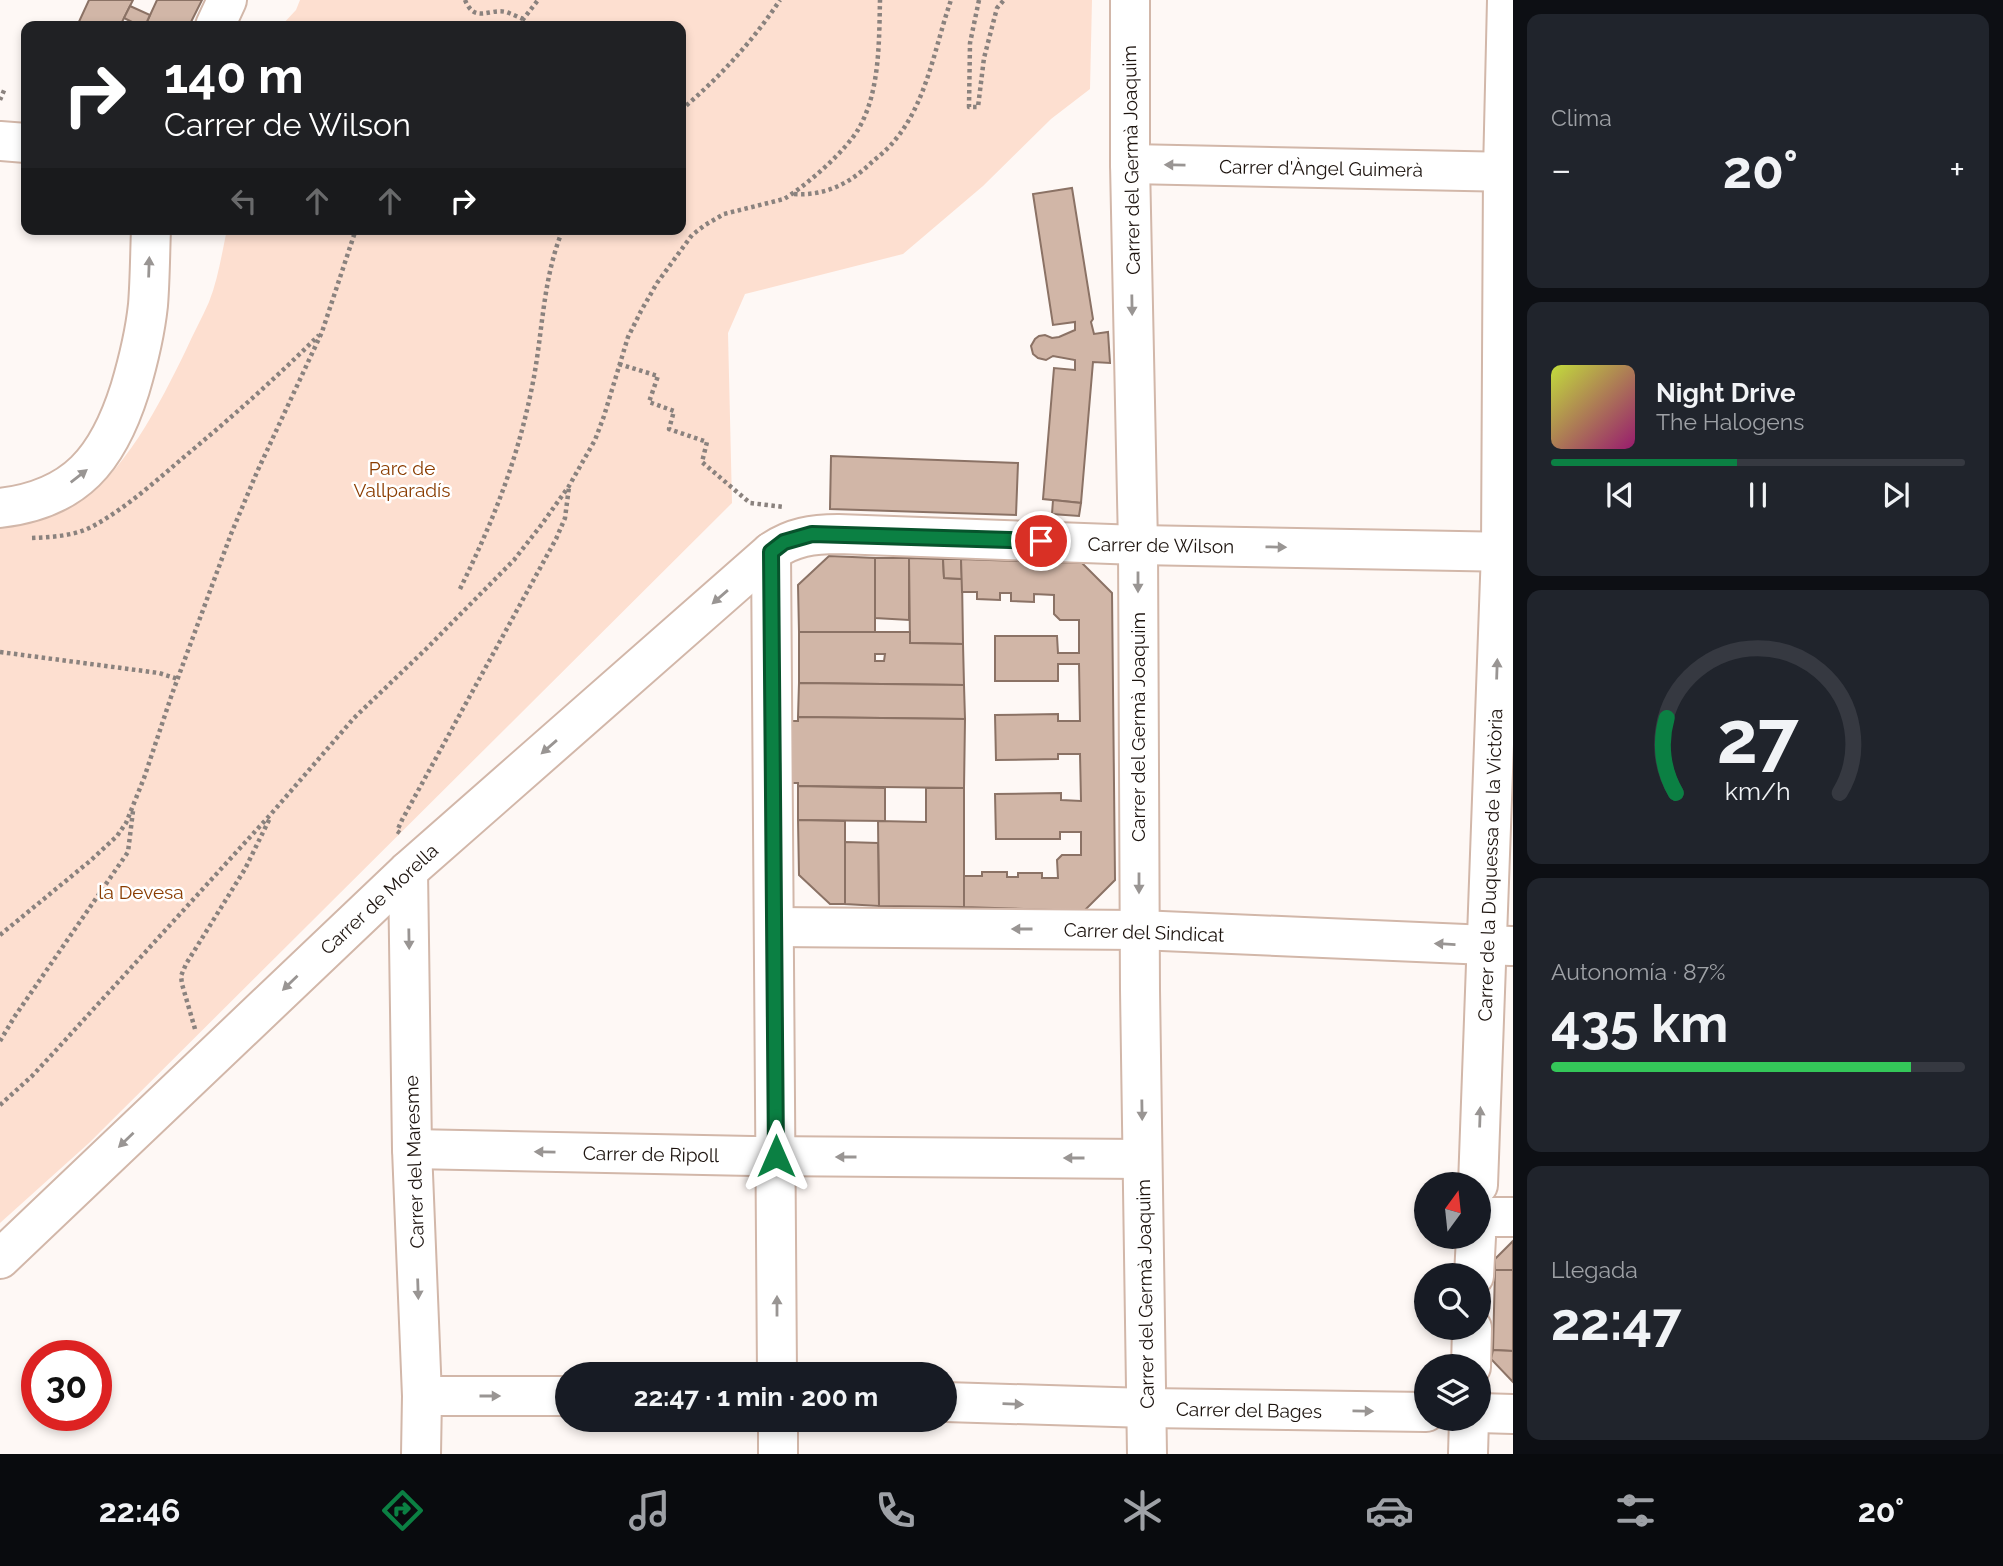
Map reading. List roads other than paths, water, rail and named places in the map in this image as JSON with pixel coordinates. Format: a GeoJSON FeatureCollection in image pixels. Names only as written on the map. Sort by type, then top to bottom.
{"type":"FeatureCollection","features":[{"type":"Feature","properties":{"kind":"street"},"geometry":{"type":"LineString","coordinates":[[217,21],[227,0]]}},
{"type":"Feature","properties":{"kind":"street","name":"Carrer del Germà Joaquim"},"geometry":{"type":"LineString","coordinates":[[1130,0],[1129,164],[1138,545],[1139,930],[1147,1454]]}},
{"type":"Feature","properties":{"kind":"street","name":"Carrer de la Duquessa de la Victòria"},"geometry":{"type":"LineString","coordinates":[[1479,1172],[1500,946],[1507,551],[1507,0]]}},
{"type":"Feature","properties":{"kind":"street"},"geometry":{"type":"LineString","coordinates":[[0,141],[21,143]]}},
{"type":"Feature","properties":{"kind":"street","name":"Carrer d'Àngel Guimerà"},"geometry":{"type":"LineString","coordinates":[[1129,164],[1508,172]]}},
{"type":"Feature","properties":{"kind":"street"},"geometry":{"type":"LineString","coordinates":[[13,517],[37,500],[57,492],[89,468],[101,455],[120,419],[144,330],[148,305],[151,235]]}},
{"type":"Feature","properties":{"kind":"street","name":"Carrer de Wilson"},"geometry":{"type":"LineString","coordinates":[[771,552],[784,542],[812,534],[1138,545],[1507,551]]}},
{"type":"Feature","properties":{"kind":"street"},"geometry":{"type":"LineString","coordinates":[[771,552],[778,1362]]}},
{"type":"Feature","properties":{"kind":"street","name":"Carrer de Morella"},"geometry":{"type":"LineString","coordinates":[[0,1259],[417,863],[771,552]]}},
{"type":"Feature","properties":{"kind":"street","name":"Carrer del Maresme"},"geometry":{"type":"LineString","coordinates":[[417,863],[412,1149],[422,1396],[421,1454]]}},
{"type":"Feature","properties":{"kind":"street","name":"Carrer del Sindicat"},"geometry":{"type":"LineString","coordinates":[[774,927],[1139,930],[1500,946]]}},
{"type":"Feature","properties":{"kind":"street","name":"Carrer de Ripoll"},"geometry":{"type":"LineString","coordinates":[[412,1149],[1142,1159]]}},
{"type":"Feature","properties":{"kind":"street"},"geometry":{"type":"LineString","coordinates":[[1491,1217],[1513,1217]]}},
{"type":"Feature","properties":{"kind":"street"},"geometry":{"type":"LineString","coordinates":[[422,1396],[555,1396]]}},
{"type":"Feature","properties":{"kind":"street","name":"Carrer del Bages"},"geometry":{"type":"LineString","coordinates":[[957,1402],[1414,1412]]}},
{"type":"Feature","properties":{"kind":"street"},"geometry":{"type":"LineString","coordinates":[[1491,1413],[1513,1414]]}},
{"type":"Feature","properties":{"kind":"street"},"geometry":{"type":"LineString","coordinates":[[1468,1454],[1469,1431]]}},
{"type":"Feature","properties":{"kind":"street"},"geometry":{"type":"LineString","coordinates":[[778,1432],[778,1454]]}},
{"type":"Feature","properties":{"kind":"park label","name":"Parc de Vallparadís"},"geometry":{"type":"Point","coordinates":[402,479]}},
{"type":"Feature","properties":{"kind":"park label","name":"la Devesa"},"geometry":{"type":"Point","coordinates":[141,892]}}]}
